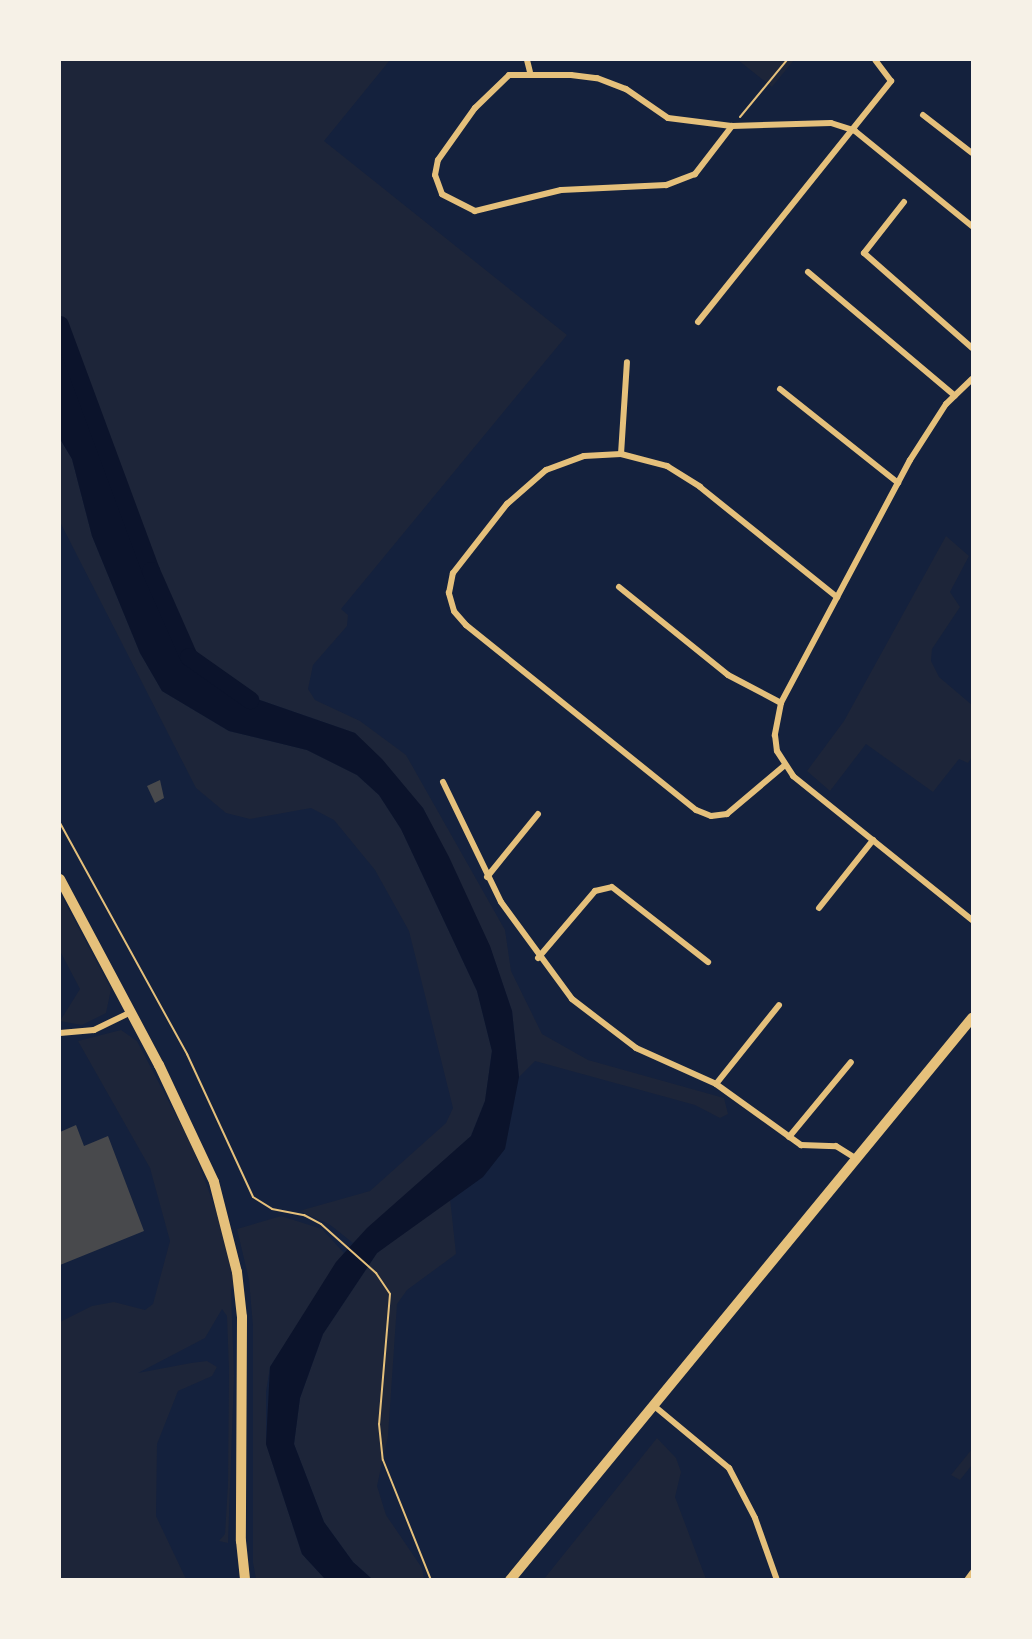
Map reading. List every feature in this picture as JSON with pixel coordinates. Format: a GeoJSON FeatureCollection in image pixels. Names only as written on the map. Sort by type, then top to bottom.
{"type":"FeatureCollection","features":[{"type":"Feature","properties":{"kind":"main road"},"geometry":{"type":"LineString","coordinates":[[60,879],[131,1012],[214,1182],[237,1272],[242,1317],[241,1541],[245,1580]]}},
{"type":"Feature","properties":{"kind":"main road"},"geometry":{"type":"LineString","coordinates":[[510,1580],[972,1018]]}},
{"type":"Feature","properties":{"kind":"street"},"geometry":{"type":"LineString","coordinates":[[527,60],[530,72]]}},
{"type":"Feature","properties":{"kind":"street"},"geometry":{"type":"LineString","coordinates":[[698,322],[855,131],[891,81],[876,60]]}},
{"type":"Feature","properties":{"kind":"street"},"geometry":{"type":"LineString","coordinates":[[732,126],[695,174],[666,185],[561,190],[475,211],[442,194],[435,175],[438,160],[494,87],[509,75],[530,72],[597,78],[626,89],[668,118],[732,126],[831,123],[855,131],[972,226]]}},
{"type":"Feature","properties":{"kind":"street"},"geometry":{"type":"LineString","coordinates":[[923,115],[972,153]]}},
{"type":"Feature","properties":{"kind":"street"},"geometry":{"type":"LineString","coordinates":[[904,202],[864,253],[972,348]]}},
{"type":"Feature","properties":{"kind":"street"},"geometry":{"type":"LineString","coordinates":[[808,272],[954,396]]}},
{"type":"Feature","properties":{"kind":"street"},"geometry":{"type":"LineString","coordinates":[[621,454],[627,362]]}},
{"type":"Feature","properties":{"kind":"street"},"geometry":{"type":"LineString","coordinates":[[972,379],[954,396],[898,483],[782,703],[775,735],[785,765],[873,841],[972,920]]}},
{"type":"Feature","properties":{"kind":"street"},"geometry":{"type":"LineString","coordinates":[[779,389],[898,483]]}},
{"type":"Feature","properties":{"kind":"street"},"geometry":{"type":"LineString","coordinates":[[785,765],[727,814],[711,816],[696,810],[466,625],[454,611],[449,593],[453,573],[507,504],[546,470],[584,456],[621,454],[667,466],[700,487],[837,597]]}},
{"type":"Feature","properties":{"kind":"street"},"geometry":{"type":"LineString","coordinates":[[619,586],[728,675],[782,703]]}},
{"type":"Feature","properties":{"kind":"street"},"geometry":{"type":"LineString","coordinates":[[443,782],[487,877],[538,958],[572,999],[618,1037],[716,1084],[789,1137],[809,1147],[836,1146],[857,1159]]}},
{"type":"Feature","properties":{"kind":"street"},"geometry":{"type":"LineString","coordinates":[[487,877],[538,814]]}},
{"type":"Feature","properties":{"kind":"street"},"geometry":{"type":"LineString","coordinates":[[819,908],[873,841]]}},
{"type":"Feature","properties":{"kind":"street"},"geometry":{"type":"LineString","coordinates":[[538,958],[594,891],[606,887],[627,895],[708,962]]}},
{"type":"Feature","properties":{"kind":"street"},"geometry":{"type":"LineString","coordinates":[[716,1084],[779,1005]]}},
{"type":"Feature","properties":{"kind":"street"},"geometry":{"type":"LineString","coordinates":[[60,1034],[94,1030],[131,1012]]}},
{"type":"Feature","properties":{"kind":"street"},"geometry":{"type":"LineString","coordinates":[[789,1137],[851,1062]]}},
{"type":"Feature","properties":{"kind":"street"},"geometry":{"type":"LineString","coordinates":[[653,1405],[729,1468],[755,1518],[777,1580]]}},
{"type":"Feature","properties":{"kind":"street"},"geometry":{"type":"LineString","coordinates":[[967,1580],[972,1573]]}},
{"type":"Feature","properties":{"kind":"path"},"geometry":{"type":"LineString","coordinates":[[732,126],[787,60]]}},
{"type":"Feature","properties":{"kind":"path"},"geometry":{"type":"LineString","coordinates":[[60,823],[187,1054],[253,1197],[272,1209],[304,1215],[338,1237],[376,1273],[390,1294],[392,1307],[379,1424],[383,1460],[431,1580]]}},
{"type":"Feature","properties":{"kind":"shaded area"},"geometry":{"type":"Polygon","coordinates":[[[60,60],[390,60],[324,141],[567,335],[341,609],[348,615],[347,626],[313,665],[308,689],[315,700],[360,721],[406,755],[505,930],[511,971],[542,1034],[588,1060],[724,1098],[728,1114],[720,1118],[695,1105],[535,1061],[519,1077],[512,1011],[490,947],[423,808],[355,733],[231,690],[189,657],[151,571],[114,462],[97,440],[60,339],[60,60]]]}},
{"type":"Feature","properties":{"kind":"shaded area"},"geometry":{"type":"Polygon","coordinates":[[[738,60],[794,60],[772,87],[738,60]]]}},
{"type":"Feature","properties":{"kind":"shaded area"},"geometry":{"type":"Polygon","coordinates":[[[60,339],[97,440],[114,462],[151,571],[189,657],[231,690],[355,733],[382,759],[423,808],[449,857],[490,946],[512,1011],[519,1077],[505,1149],[483,1177],[377,1253],[323,1334],[300,1398],[294,1444],[324,1522],[353,1562],[372,1579],[325,1579],[302,1554],[266,1444],[270,1367],[336,1262],[367,1228],[471,1136],[485,1101],[492,1051],[477,991],[401,829],[379,795],[357,775],[307,750],[229,731],[162,691],[140,653],[92,536],[72,459],[60,439],[60,339]]]}},
{"type":"Feature","properties":{"kind":"shaded area"},"geometry":{"type":"Polygon","coordinates":[[[60,439],[72,459],[92,536],[140,653],[162,691],[229,731],[307,750],[357,775],[379,795],[401,829],[477,991],[492,1051],[485,1101],[471,1136],[353,1243],[329,1224],[299,1211],[370,1191],[446,1123],[453,1108],[409,931],[375,870],[334,820],[311,808],[250,819],[226,813],[196,788],[60,522],[60,439]]]}},
{"type":"Feature","properties":{"kind":"shaded area"},"geometry":{"type":"Polygon","coordinates":[[[946,536],[969,556],[950,592],[960,607],[932,649],[931,661],[939,677],[972,705],[972,757],[968,763],[959,759],[933,792],[866,744],[830,791],[807,771],[844,721],[946,536]]]}},
{"type":"Feature","properties":{"kind":"shaded area"},"geometry":{"type":"Polygon","coordinates":[[[60,893],[111,989],[106,1013],[82,1025],[60,1021],[80,989],[60,951],[60,893]]]}},
{"type":"Feature","properties":{"kind":"shaded area"},"geometry":{"type":"Polygon","coordinates":[[[121,1030],[137,1041],[192,1146],[226,1237],[234,1282],[231,1290],[234,1376],[228,1543],[219,1541],[225,1534],[228,1484],[229,1370],[227,1316],[222,1309],[205,1338],[138,1373],[207,1361],[217,1367],[212,1376],[178,1391],[157,1444],[156,1516],[186,1579],[60,1580],[60,1322],[92,1306],[114,1302],[145,1310],[153,1304],[170,1241],[150,1168],[78,1041],[121,1030]]]}},
{"type":"Feature","properties":{"kind":"shaded area"},"geometry":{"type":"Polygon","coordinates":[[[450,1198],[456,1254],[407,1290],[397,1304],[388,1436],[377,1486],[386,1515],[422,1568],[424,1579],[372,1579],[353,1562],[324,1522],[294,1444],[300,1398],[323,1334],[377,1253],[450,1198]]]}},
{"type":"Feature","properties":{"kind":"shaded area"},"geometry":{"type":"Polygon","coordinates":[[[281,1216],[322,1229],[344,1253],[270,1367],[266,1392],[266,1444],[302,1554],[325,1579],[256,1579],[253,1563],[253,1326],[249,1280],[237,1229],[281,1216]]]}},
{"type":"Feature","properties":{"kind":"shaded area"},"geometry":{"type":"Polygon","coordinates":[[[657,1438],[676,1458],[681,1472],[675,1497],[706,1579],[544,1579],[657,1438]]]}},
{"type":"Feature","properties":{"kind":"shaded area"},"geometry":{"type":"Polygon","coordinates":[[[972,1449],[972,1465],[960,1480],[951,1475],[972,1449]]]}},
{"type":"Feature","properties":{"kind":"building"},"geometry":{"type":"Polygon","coordinates":[[[160,780],[164,798],[155,803],[147,786],[160,780]]]}},
{"type":"Feature","properties":{"kind":"building"},"geometry":{"type":"Polygon","coordinates":[[[76,1125],[84,1146],[108,1136],[144,1231],[60,1265],[60,1132],[76,1125]]]}},
{"type":"Feature","properties":{"kind":"waterway"},"geometry":{"type":"LineString","coordinates":[[60,325],[151,571],[189,657],[250,700]]}}]}
